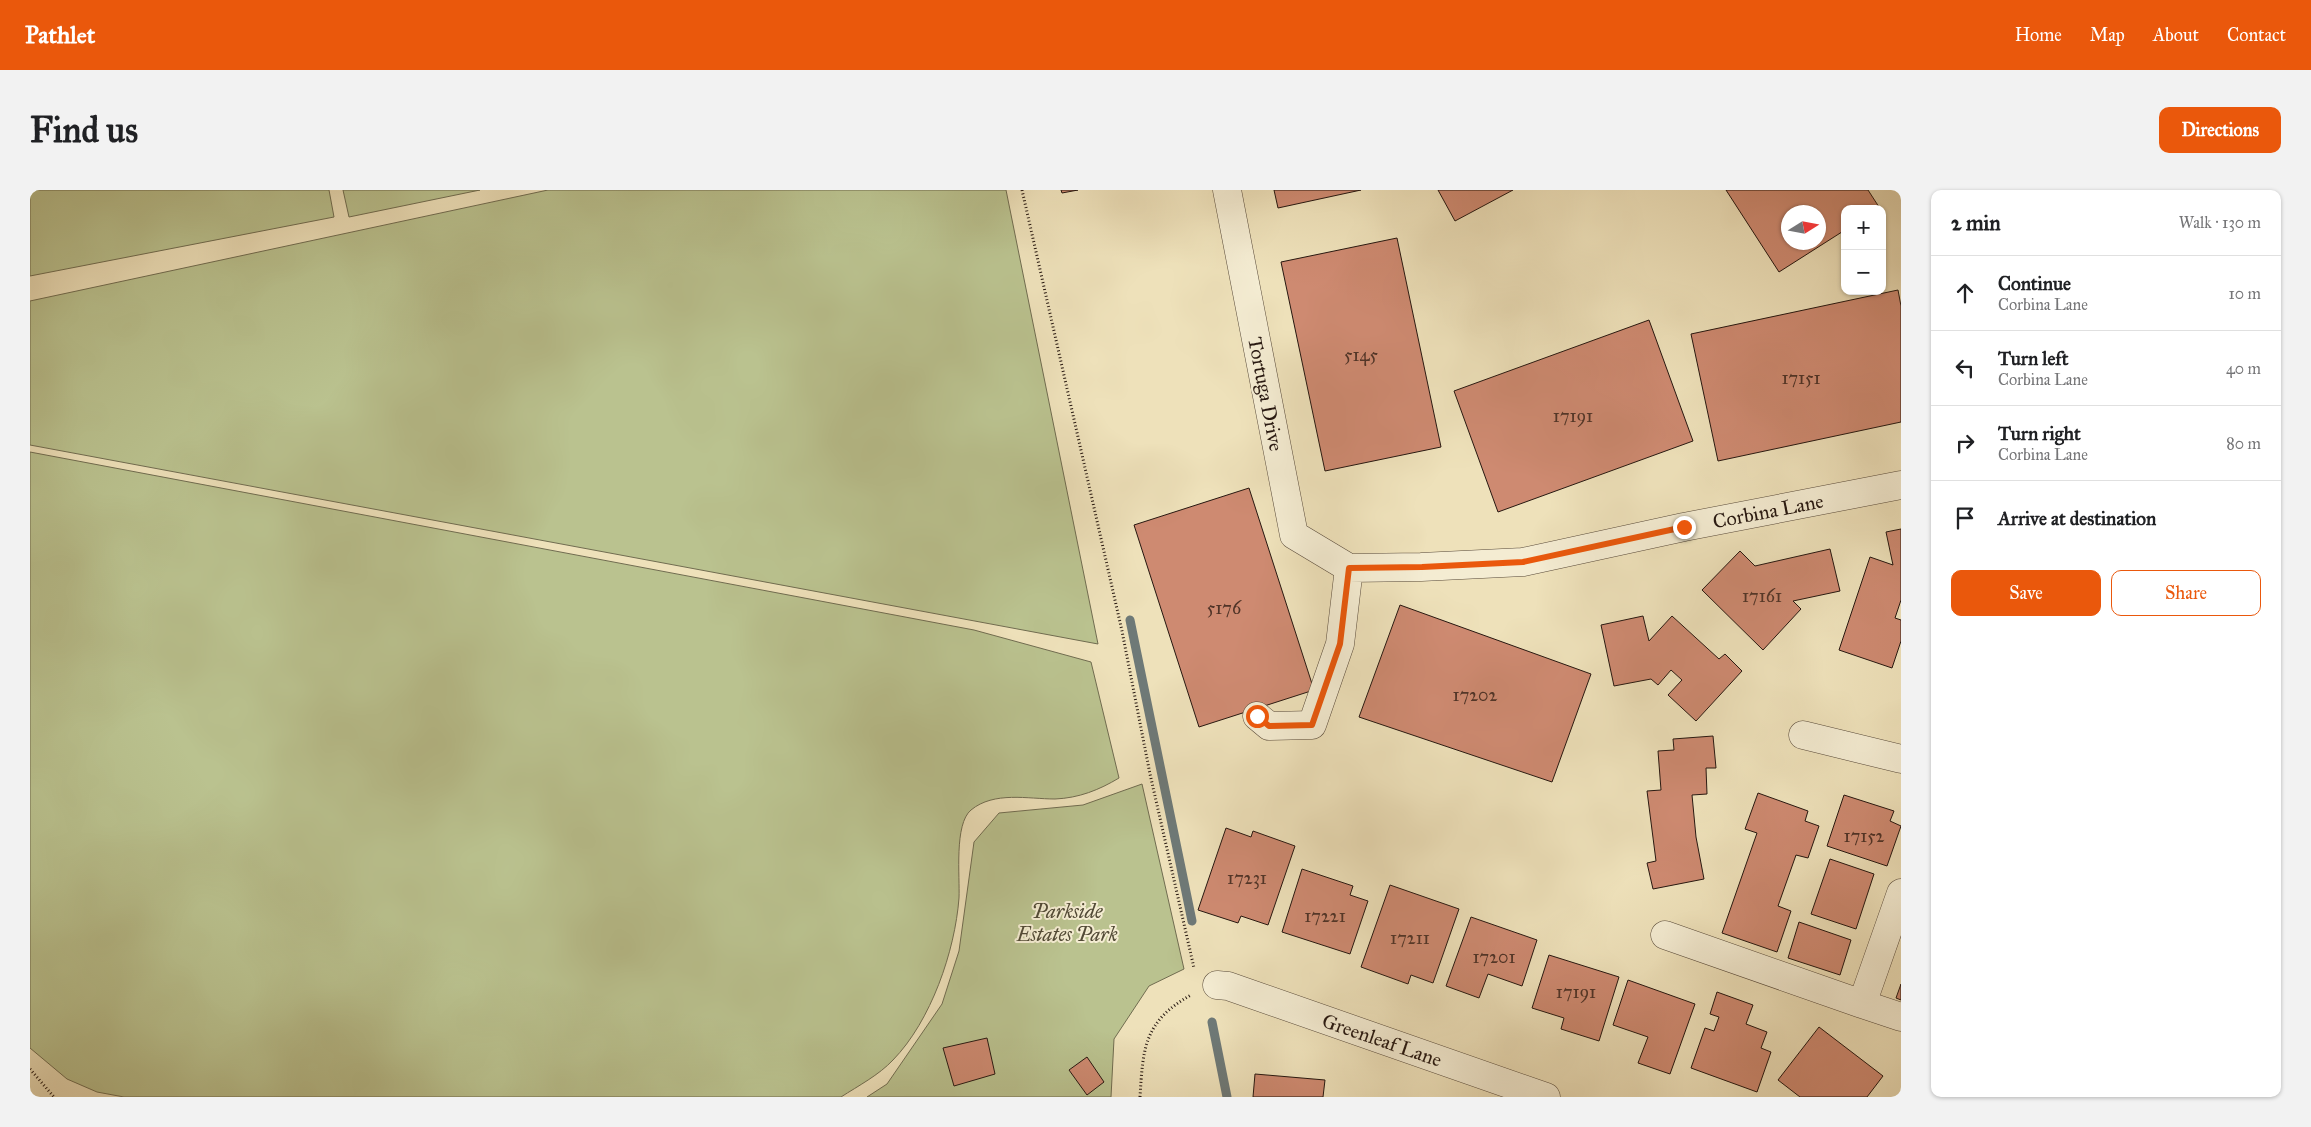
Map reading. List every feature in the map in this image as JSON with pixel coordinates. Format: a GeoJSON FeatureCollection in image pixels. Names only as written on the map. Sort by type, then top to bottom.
{"type":"FeatureCollection","features":[{"type":"Feature","properties":{"kind":"street","name":"Tortuga Drive"},"geometry":{"type":"LineString","coordinates":[[1227,190],[1294,535],[1349,568]]}},
{"type":"Feature","properties":{"kind":"street","name":"Corbina Lane"},"geometry":{"type":"LineString","coordinates":[[1349,568],[1422,567],[1523,562],[1684,527],[1901,485]]}},
{"type":"Feature","properties":{"kind":"street"},"geometry":{"type":"LineString","coordinates":[[1257,716],[1269,726],[1312,725],[1340,644],[1349,568]]}},
{"type":"Feature","properties":{"kind":"street"},"geometry":{"type":"LineString","coordinates":[[1803,736],[1901,758]]}},
{"type":"Feature","properties":{"kind":"street"},"geometry":{"type":"LineString","coordinates":[[1862,1004],[1901,893]]}},
{"type":"Feature","properties":{"kind":"street"},"geometry":{"type":"LineString","coordinates":[[1665,935],[1901,1017]]}},
{"type":"Feature","properties":{"kind":"street","name":"Greenleaf Lane"},"geometry":{"type":"LineString","coordinates":[[1207,988],[1228,986],[1490,1088],[1546,1097]]}},
{"type":"Feature","properties":{"kind":"path"},"geometry":{"type":"LineString","coordinates":[[1022,190],[1122,631],[1150,774],[1188,938],[1207,988],[1172,1005],[1153,1027],[1142,1054],[1140,1097]]}},
{"type":"Feature","properties":{"kind":"path"},"geometry":{"type":"LineString","coordinates":[[30,1069],[54,1097]]}},
{"type":"Feature","properties":{"kind":"green space"},"geometry":{"type":"Polygon","coordinates":[[[30,190],[329,190],[334,217],[30,276],[30,190]]]}},
{"type":"Feature","properties":{"kind":"green space"},"geometry":{"type":"Polygon","coordinates":[[[343,190],[480,190],[349,217],[343,190]]]}},
{"type":"Feature","properties":{"kind":"green space"},"geometry":{"type":"Polygon","coordinates":[[[548,190],[1006,190],[1098,644],[30,445],[30,301],[548,190]]]}},
{"type":"Feature","properties":{"kind":"green space"},"geometry":{"type":"Polygon","coordinates":[[[30,452],[974,630],[1091,662],[1119,778],[1096,790],[1072,797],[1055,799],[1001,798],[980,804],[971,810],[962,827],[960,838],[957,919],[946,962],[930,1006],[907,1044],[893,1060],[875,1075],[841,1097],[124,1097],[97,1092],[67,1079],[30,1048],[30,452]]]}},
{"type":"Feature","properties":{"kind":"green space","name":"Parkside Estates Park"},"geometry":{"type":"Polygon","coordinates":[[[1142,784],[1184,969],[1149,986],[1114,1039],[1111,1097],[867,1097],[887,1084],[942,1004],[959,951],[974,842],[999,813],[1083,805],[1142,784]]]}},
{"type":"Feature","properties":{"kind":"building"},"geometry":{"type":"Polygon","coordinates":[[[1061,190],[1078,190],[1062,193],[1061,190]]]}},
{"type":"Feature","properties":{"kind":"building"},"geometry":{"type":"Polygon","coordinates":[[[1274,190],[1361,190],[1278,208],[1274,190]]]}},
{"type":"Feature","properties":{"kind":"building"},"geometry":{"type":"Polygon","coordinates":[[[1438,190],[1513,190],[1455,221],[1438,190]]]}},
{"type":"Feature","properties":{"kind":"building"},"geometry":{"type":"Polygon","coordinates":[[[1726,190],[1868,190],[1878,205],[1841,205],[1841,233],[1826,242],[1826,205],[1781,205],[1781,250],[1814,250],[1779,272],[1726,190]]]}},
{"type":"Feature","properties":{"kind":"building"},"geometry":{"type":"Polygon","coordinates":[[[1397,238],[1441,447],[1325,471],[1281,262],[1397,238]]]}},
{"type":"Feature","properties":{"kind":"building"},"geometry":{"type":"Polygon","coordinates":[[[1898,290],[1901,306],[1901,422],[1718,461],[1691,334],[1874,295],[1886,295],[1886,293],[1898,290]]]}},
{"type":"Feature","properties":{"kind":"building"},"geometry":{"type":"Polygon","coordinates":[[[1649,320],[1693,441],[1498,512],[1454,391],[1649,320]]]}},
{"type":"Feature","properties":{"kind":"building"},"geometry":{"type":"Polygon","coordinates":[[[1249,488],[1314,690],[1199,727],[1134,525],[1249,488]]]}},
{"type":"Feature","properties":{"kind":"building"},"geometry":{"type":"Polygon","coordinates":[[[1901,529],[1901,600],[1895,618],[1901,620],[1901,641],[1892,668],[1839,650],[1870,557],[1893,565],[1886,532],[1901,529]]]}},
{"type":"Feature","properties":{"kind":"building"},"geometry":{"type":"Polygon","coordinates":[[[1830,549],[1840,591],[1793,601],[1801,609],[1763,650],[1702,590],[1740,551],[1755,566],[1830,549]]]}},
{"type":"Feature","properties":{"kind":"building"},"geometry":{"type":"Polygon","coordinates":[[[1400,605],[1591,674],[1552,782],[1359,717],[1400,605]]]}},
{"type":"Feature","properties":{"kind":"building"},"geometry":{"type":"Polygon","coordinates":[[[1643,616],[1649,641],[1672,616],[1719,659],[1725,654],[1742,671],[1696,721],[1668,695],[1682,680],[1671,670],[1658,685],[1651,679],[1614,686],[1601,625],[1643,616]]]}},
{"type":"Feature","properties":{"kind":"building"},"geometry":{"type":"Polygon","coordinates":[[[1713,736],[1716,768],[1706,768],[1707,794],[1692,795],[1696,837],[1704,879],[1653,889],[1647,863],[1656,861],[1647,791],[1661,790],[1658,751],[1674,750],[1673,739],[1713,736]]]}},
{"type":"Feature","properties":{"kind":"building"},"geometry":{"type":"Polygon","coordinates":[[[1758,793],[1808,811],[1805,821],[1819,826],[1808,858],[1796,855],[1778,906],[1791,911],[1777,952],[1722,933],[1757,833],[1745,829],[1758,793]]]}},
{"type":"Feature","properties":{"kind":"building"},"geometry":{"type":"Polygon","coordinates":[[[1844,795],[1894,811],[1890,821],[1901,826],[1887,866],[1827,846],[1844,795]]]}},
{"type":"Feature","properties":{"kind":"building"},"geometry":{"type":"Polygon","coordinates":[[[1226,828],[1251,837],[1253,831],[1295,846],[1268,925],[1241,916],[1238,923],[1198,910],[1226,828]]]}},
{"type":"Feature","properties":{"kind":"building"},"geometry":{"type":"Polygon","coordinates":[[[1830,859],[1874,874],[1856,929],[1811,914],[1830,859]]]}},
{"type":"Feature","properties":{"kind":"building"},"geometry":{"type":"Polygon","coordinates":[[[1302,869],[1353,886],[1350,895],[1368,901],[1350,954],[1282,932],[1302,869]]]}},
{"type":"Feature","properties":{"kind":"building"},"geometry":{"type":"Polygon","coordinates":[[[1390,885],[1459,909],[1433,983],[1411,975],[1408,984],[1361,967],[1390,885]]]}},
{"type":"Feature","properties":{"kind":"building"},"geometry":{"type":"Polygon","coordinates":[[[1471,917],[1537,940],[1522,986],[1488,974],[1479,998],[1446,986],[1471,917]]]}},
{"type":"Feature","properties":{"kind":"building"},"geometry":{"type":"Polygon","coordinates":[[[1799,922],[1851,940],[1840,975],[1788,958],[1799,922]]]}},
{"type":"Feature","properties":{"kind":"building"},"geometry":{"type":"Polygon","coordinates":[[[1549,955],[1619,977],[1599,1041],[1561,1029],[1564,1018],[1532,1008],[1549,955]]]}},
{"type":"Feature","properties":{"kind":"building"},"geometry":{"type":"Polygon","coordinates":[[[1628,980],[1695,1004],[1670,1074],[1638,1063],[1648,1037],[1613,1025],[1628,980]]]}},
{"type":"Feature","properties":{"kind":"building"},"geometry":{"type":"Polygon","coordinates":[[[1901,984],[1901,1000],[1896,998],[1901,984]]]}},
{"type":"Feature","properties":{"kind":"building"},"geometry":{"type":"Polygon","coordinates":[[[1717,992],[1753,1005],[1746,1024],[1767,1032],[1761,1048],[1771,1052],[1757,1092],[1691,1068],[1705,1028],[1714,1031],[1719,1017],[1710,1014],[1717,992]]]}},
{"type":"Feature","properties":{"kind":"building"},"geometry":{"type":"Polygon","coordinates":[[[1819,1027],[1883,1076],[1867,1097],[1800,1097],[1778,1080],[1819,1027]]]}},
{"type":"Feature","properties":{"kind":"building"},"geometry":{"type":"Polygon","coordinates":[[[987,1038],[995,1074],[954,1086],[943,1048],[987,1038]]]}},
{"type":"Feature","properties":{"kind":"building"},"geometry":{"type":"Polygon","coordinates":[[[1087,1057],[1104,1082],[1087,1095],[1069,1070],[1087,1057]]]}},
{"type":"Feature","properties":{"kind":"building"},"geometry":{"type":"Polygon","coordinates":[[[1255,1074],[1325,1080],[1323,1097],[1253,1097],[1255,1074]]]}},
{"type":"Feature","properties":{"kind":"waterway"},"geometry":{"type":"LineString","coordinates":[[1130,620],[1192,921]]}},
{"type":"Feature","properties":{"kind":"waterway"},"geometry":{"type":"LineString","coordinates":[[1212,1022],[1227,1097]]}},
{"type":"Feature","properties":{"kind":"route"},"geometry":{"type":"LineString","coordinates":[[1257,716],[1269,726],[1312,725],[1340,644],[1349,568],[1422,567],[1523,562],[1684,527]]}}]}
